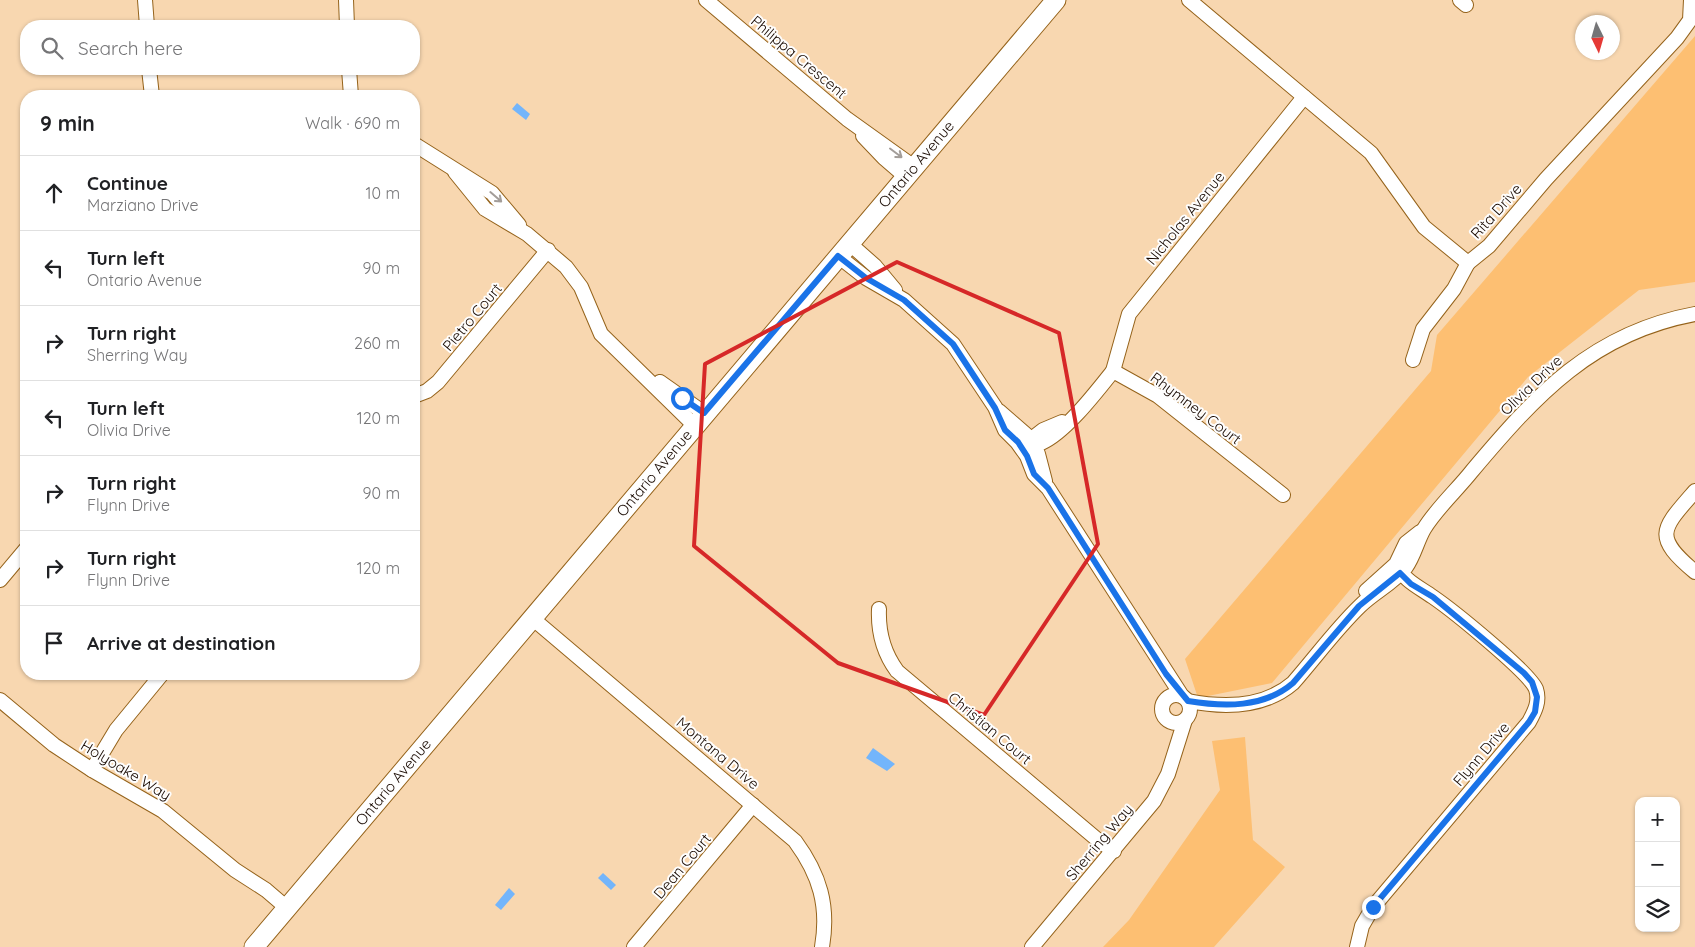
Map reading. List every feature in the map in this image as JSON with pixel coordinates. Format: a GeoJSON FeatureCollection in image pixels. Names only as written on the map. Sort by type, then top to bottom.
{"type":"FeatureCollection","features":[{"type":"Feature","properties":{"kind":"street"},"geometry":{"type":"LineString","coordinates":[[145,0],[147,20]]}},
{"type":"Feature","properties":{"kind":"street"},"geometry":{"type":"LineString","coordinates":[[346,0],[347,20]]}},
{"type":"Feature","properties":{"kind":"street","name":"Philippa Crescent"},"geometry":{"type":"LineString","coordinates":[[706,0],[847,120],[884,158],[910,172]]}},
{"type":"Feature","properties":{"kind":"street","name":"Ontario Avenue"},"geometry":{"type":"LineString","coordinates":[[254,947],[699,419],[1056,0]]}},
{"type":"Feature","properties":{"kind":"street"},"geometry":{"type":"LineString","coordinates":[[1188,0],[1371,153],[1424,226],[1468,263],[1454,289],[1431,315],[1423,329],[1413,360]]}},
{"type":"Feature","properties":{"kind":"street","name":"Rita Drive"},"geometry":{"type":"LineString","coordinates":[[1468,263],[1488,246],[1546,179],[1677,38],[1690,20],[1691,0]]}},
{"type":"Feature","properties":{"kind":"street"},"geometry":{"type":"LineString","coordinates":[[149,75],[150,90]]}},
{"type":"Feature","properties":{"kind":"street"},"geometry":{"type":"LineString","coordinates":[[349,75],[351,90]]}},
{"type":"Feature","properties":{"kind":"street","name":"Nicholas Avenue"},"geometry":{"type":"LineString","coordinates":[[1113,371],[1129,314],[1304,97]]}},
{"type":"Feature","properties":{"kind":"street"},"geometry":{"type":"LineString","coordinates":[[420,148],[455,172],[498,198],[527,234],[566,267],[581,287],[601,334],[626,359],[699,419]]}},
{"type":"Feature","properties":{"kind":"street","name":"Pietro Court"},"geometry":{"type":"LineString","coordinates":[[420,394],[427,392],[438,382],[548,250]]}},
{"type":"Feature","properties":{"kind":"street"},"geometry":{"type":"LineString","coordinates":[[844,250],[866,278],[904,300],[953,344],[995,408],[1005,430],[1029,444]]}},
{"type":"Feature","properties":{"kind":"street","name":"Olivia Drive"},"geometry":{"type":"LineString","coordinates":[[1186,718],[1223,705],[1261,702],[1283,692],[1293,683],[1359,606],[1370,585],[1401,568],[1406,543],[1424,528],[1522,414],[1549,386],[1574,365],[1623,337],[1657,324],[1695,314]]}},
{"type":"Feature","properties":{"kind":"street"},"geometry":{"type":"LineString","coordinates":[[1029,444],[1043,430],[1071,418],[1113,371]]}},
{"type":"Feature","properties":{"kind":"street","name":"Rhymney Court"},"geometry":{"type":"LineString","coordinates":[[1113,371],[1158,396],[1283,495]]}},
{"type":"Feature","properties":{"kind":"street"},"geometry":{"type":"LineString","coordinates":[[1029,444],[1034,474],[1048,488],[1166,674],[1185,698],[1190,708],[1186,718],[1177,723],[1170,721]]}},
{"type":"Feature","properties":{"kind":"street"},"geometry":{"type":"LineString","coordinates":[[1695,491],[1673,517],[1666,531],[1666,539],[1677,558],[1695,572]]}},
{"type":"Feature","properties":{"kind":"street"},"geometry":{"type":"LineString","coordinates":[[0,580],[5,564],[20,553]]}},
{"type":"Feature","properties":{"kind":"street","name":"Flynn Drive"},"geometry":{"type":"LineString","coordinates":[[1357,947],[1362,926],[1373,907],[1529,722],[1538,704],[1536,690],[1524,673],[1433,597],[1411,584],[1401,568]]}},
{"type":"Feature","properties":{"kind":"street","name":"Christian Court"},"geometry":{"type":"LineString","coordinates":[[879,609],[878,622],[885,652],[898,671],[1099,841],[1114,851]]}},
{"type":"Feature","properties":{"kind":"street","name":"Montana Drive"},"geometry":{"type":"LineString","coordinates":[[532,618],[796,841],[815,871],[824,902],[825,931],[822,947]]}},
{"type":"Feature","properties":{"kind":"street"},"geometry":{"type":"LineString","coordinates":[[1166,674],[1167,698],[1163,705],[1163,712],[1170,721],[1176,747]]}},
{"type":"Feature","properties":{"kind":"street"},"geometry":{"type":"LineString","coordinates":[[92,770],[116,730],[157,680]]}},
{"type":"Feature","properties":{"kind":"street"},"geometry":{"type":"LineString","coordinates":[[1167,698],[1174,695],[1185,698]]}},
{"type":"Feature","properties":{"kind":"street","name":"Olivia Drive"},"geometry":{"type":"LineString","coordinates":[[1185,698],[1223,705]]}},
{"type":"Feature","properties":{"kind":"street","name":"Holyoake Way"},"geometry":{"type":"LineString","coordinates":[[0,700],[54,745],[92,770],[163,811],[284,912]]}},
{"type":"Feature","properties":{"kind":"street","name":"Sherring Way"},"geometry":{"type":"LineString","coordinates":[[1032,947],[1114,851],[1162,789],[1186,718]]}},
{"type":"Feature","properties":{"kind":"street","name":"Dean Court"},"geometry":{"type":"LineString","coordinates":[[634,947],[753,805]]}},
{"type":"Feature","properties":{"kind":"highlighted area"},"geometry":{"type":"Polygon","coordinates":[[[897,262],[1059,333],[1098,544],[984,715],[838,663],[694,546],[705,364],[897,262]]]}},
{"type":"Feature","properties":{"kind":"shaded area"},"geometry":{"type":"Polygon","coordinates":[[[1695,36],[1695,282],[1639,290],[1528,377],[1272,683],[1198,698],[1185,659],[1431,371],[1437,335],[1695,36]]]}},
{"type":"Feature","properties":{"kind":"shaded area"},"geometry":{"type":"Polygon","coordinates":[[[1245,737],[1253,840],[1285,867],[1214,947],[1103,947],[1129,920],[1220,790],[1212,741],[1245,737]]]}},
{"type":"Feature","properties":{"kind":"water"},"geometry":{"type":"Polygon","coordinates":[[[517,103],[530,114],[526,120],[512,109],[517,103]]]}},
{"type":"Feature","properties":{"kind":"water"},"geometry":{"type":"Polygon","coordinates":[[[873,748],[895,764],[887,771],[866,758],[873,748]]]}},
{"type":"Feature","properties":{"kind":"water"},"geometry":{"type":"Polygon","coordinates":[[[603,873],[616,885],[611,890],[598,878],[603,873]]]}},
{"type":"Feature","properties":{"kind":"water"},"geometry":{"type":"Polygon","coordinates":[[[509,888],[515,894],[501,910],[495,905],[509,888]]]}},
{"type":"Feature","properties":{"kind":"route"},"geometry":{"type":"LineString","coordinates":[[682,398],[704,413],[838,256],[866,278],[904,300],[953,344],[995,408],[1005,430],[1018,442],[1027,456],[1034,474],[1048,488],[1166,674],[1188,701],[1223,705],[1261,702],[1283,692],[1293,683],[1359,606],[1400,573],[1411,584],[1433,597],[1524,673],[1536,690],[1538,704],[1529,722],[1373,907]]}}]}
